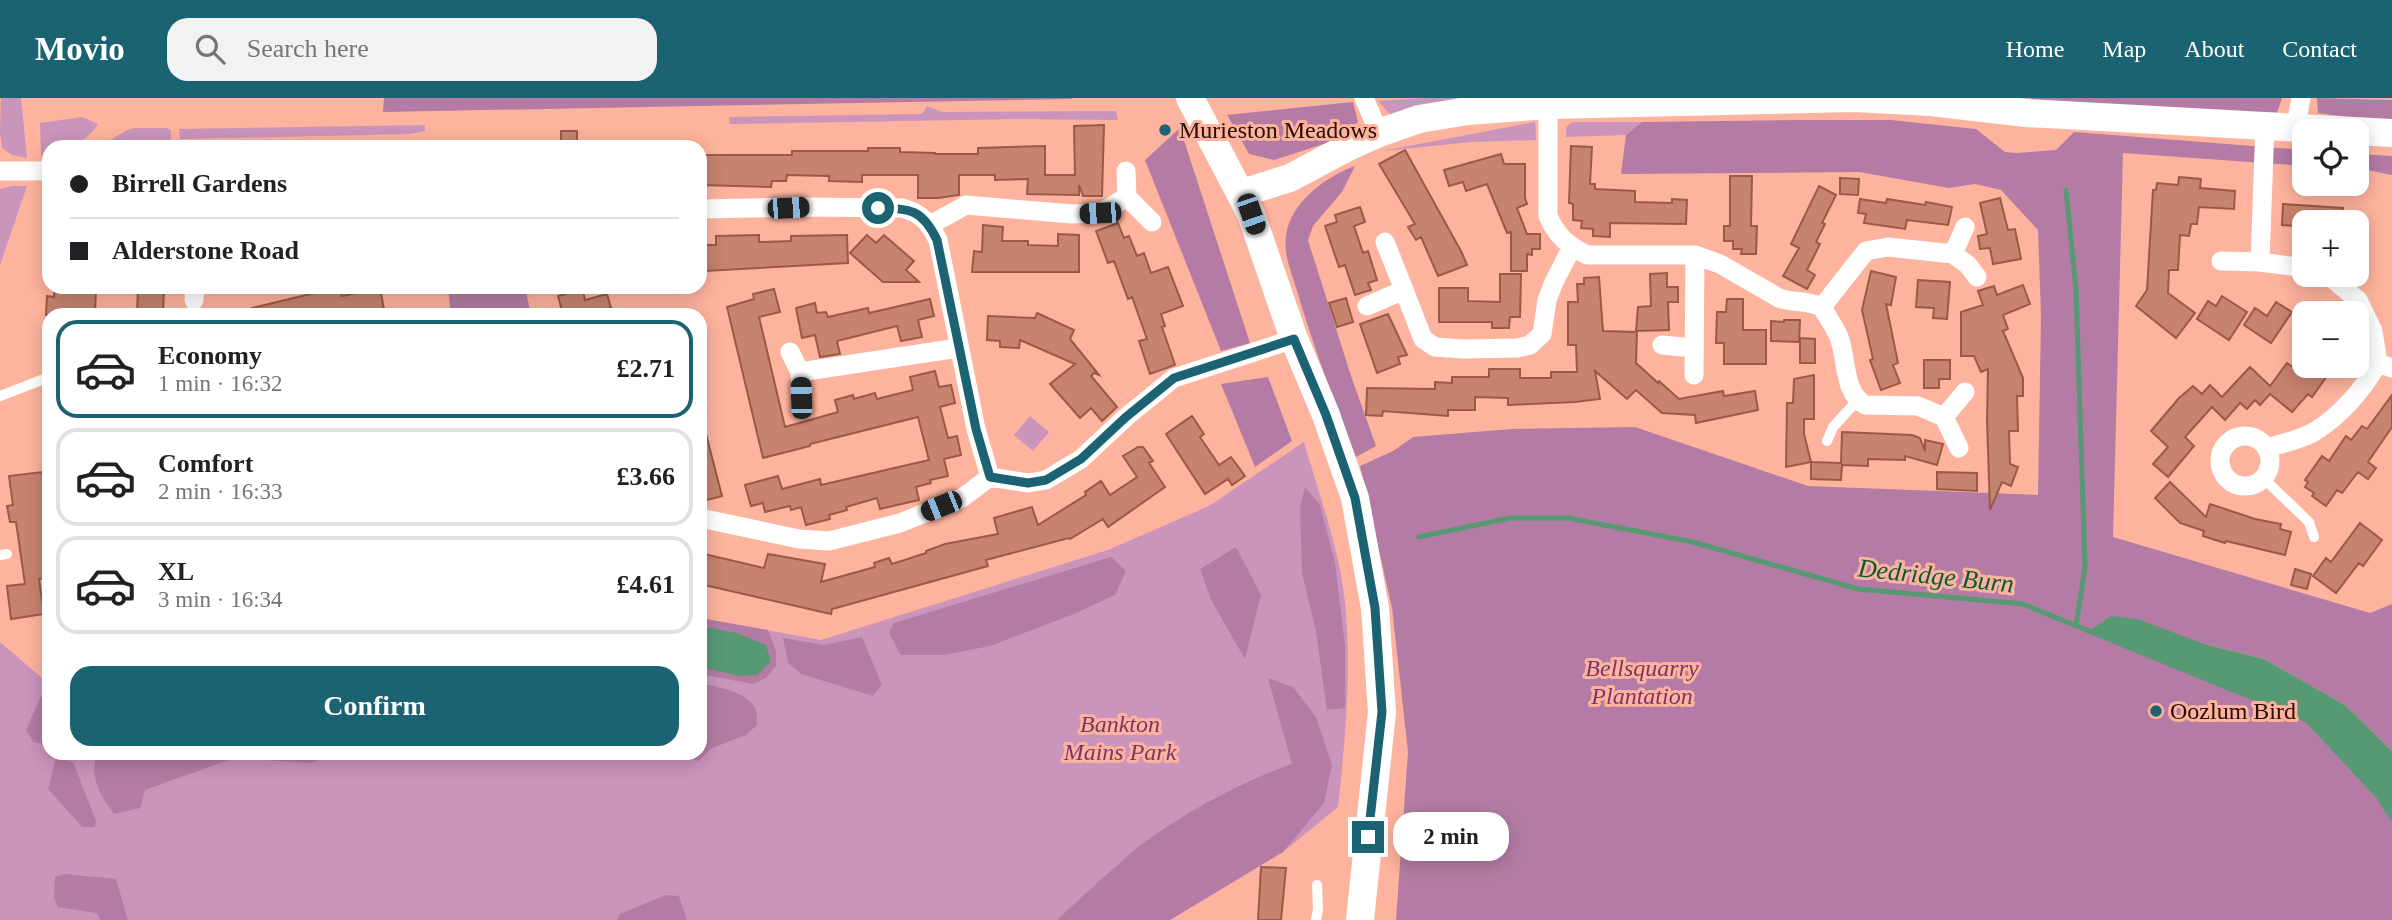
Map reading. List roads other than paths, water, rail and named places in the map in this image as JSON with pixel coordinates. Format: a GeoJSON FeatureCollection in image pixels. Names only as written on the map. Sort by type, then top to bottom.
{"type":"FeatureCollection","features":[{"type":"Feature","properties":{"kind":"street"},"geometry":{"type":"LineString","coordinates":[[1190,98],[1246,203],[1294,339],[1326,415],[1355,498],[1375,608],[1382,712],[1360,920]]}},
{"type":"Feature","properties":{"kind":"street"},"geometry":{"type":"LineString","coordinates":[[1364,98],[1379,133]]}},
{"type":"Feature","properties":{"kind":"street"},"geometry":{"type":"LineString","coordinates":[[1246,203],[1379,133],[1419,119],[1468,111],[1548,105],[1854,98],[1931,100],[2026,113],[2292,126]]}},
{"type":"Feature","properties":{"kind":"street"},"geometry":{"type":"LineString","coordinates":[[2297,119],[2301,98]]}},
{"type":"Feature","properties":{"kind":"street"},"geometry":{"type":"LineString","coordinates":[[1548,105],[1548,216],[1554,230],[1572,247],[1587,255],[1695,255],[1720,264],[1779,298],[1812,302],[1822,307],[1839,336],[1850,385],[1857,401],[1865,405],[1918,406],[1944,417],[1959,448]]}},
{"type":"Feature","properties":{"kind":"street"},"geometry":{"type":"LineString","coordinates":[[2260,262],[2265,124]]}},
{"type":"Feature","properties":{"kind":"street"},"geometry":{"type":"LineString","coordinates":[[2369,131],[2392,133]]}},
{"type":"Feature","properties":{"kind":"street"},"geometry":{"type":"LineString","coordinates":[[0,171],[42,171]]}},
{"type":"Feature","properties":{"kind":"street"},"geometry":{"type":"LineString","coordinates":[[1126,171],[1127,197],[1152,222]]}},
{"type":"Feature","properties":{"kind":"street"},"geometry":{"type":"LineString","coordinates":[[930,225],[966,205],[1072,214],[1100,213],[1127,197]]}},
{"type":"Feature","properties":{"kind":"street"},"geometry":{"type":"LineString","coordinates":[[707,209],[902,208],[917,212],[930,225],[937,240],[976,429],[990,477]]}},
{"type":"Feature","properties":{"kind":"street"},"geometry":{"type":"LineString","coordinates":[[1953,254],[1965,227]]}},
{"type":"Feature","properties":{"kind":"street"},"geometry":{"type":"LineString","coordinates":[[1385,242],[1423,339],[1434,347],[1464,349],[1517,348],[1530,345],[1542,334],[1547,300],[1572,247]]}},
{"type":"Feature","properties":{"kind":"street"},"geometry":{"type":"LineString","coordinates":[[1822,307],[1866,251],[1888,247],[1953,254],[1968,265],[1977,277]]}},
{"type":"Feature","properties":{"kind":"street"},"geometry":{"type":"LineString","coordinates":[[1694,375],[1695,255]]}},
{"type":"Feature","properties":{"kind":"street"},"geometry":{"type":"LineString","coordinates":[[2221,261],[2292,265]]}},
{"type":"Feature","properties":{"kind":"street"},"geometry":{"type":"LineString","coordinates":[[2266,448],[2314,431],[2349,402],[2385,365],[2358,300],[2342,287]]}},
{"type":"Feature","properties":{"kind":"street"},"geometry":{"type":"LineString","coordinates":[[1367,306],[1404,290]]}},
{"type":"Feature","properties":{"kind":"street"},"geometry":{"type":"LineString","coordinates":[[707,520],[799,540],[829,541],[900,523],[962,498],[990,477],[1028,483],[1046,480],[1081,459],[1126,417],[1174,378],[1294,339]]}},
{"type":"Feature","properties":{"kind":"street"},"geometry":{"type":"LineString","coordinates":[[1662,345],[1693,348]]}},
{"type":"Feature","properties":{"kind":"street"},"geometry":{"type":"LineString","coordinates":[[800,372],[958,348]]}},
{"type":"Feature","properties":{"kind":"street"},"geometry":{"type":"LineString","coordinates":[[790,352],[800,372],[801,398]]}},
{"type":"Feature","properties":{"kind":"street"},"geometry":{"type":"LineString","coordinates":[[1944,417],[1965,392]]}},
{"type":"Feature","properties":{"kind":"street"},"geometry":{"type":"LineString","coordinates":[[2237,437],[2254,438],[2266,448],[2270,464],[2263,478],[2249,486],[2234,483],[2227,478],[2220,463],[2224,447],[2237,437]]}},
{"type":"Feature","properties":{"kind":"lane"},"geometry":{"type":"LineString","coordinates":[[0,396],[42,380]]}},
{"type":"Feature","properties":{"kind":"lane"},"geometry":{"type":"LineString","coordinates":[[1827,441],[1833,427],[1857,401]]}},
{"type":"Feature","properties":{"kind":"lane"},"geometry":{"type":"LineString","coordinates":[[2263,478],[2283,499],[2298,509],[2309,522],[2314,537]]}},
{"type":"Feature","properties":{"kind":"lane"},"geometry":{"type":"LineString","coordinates":[[1316,920],[1317,885]]}},
{"type":"Feature","properties":{"kind":"waterway"},"geometry":{"type":"LineString","coordinates":[[2066,190],[2076,289],[2085,568],[2076,626]]}},
{"type":"Feature","properties":{"kind":"waterway","name":"Dedridge Burn"},"geometry":{"type":"LineString","coordinates":[[1419,537],[1510,518],[1568,518],[1693,542],[1858,589],[2023,604],[2307,720],[2379,797],[2392,818]]}},
{"type":"Feature","properties":{"kind":"place","name":"Murieston Meadows"},"geometry":{"type":"Point","coordinates":[1165,130]}},
{"type":"Feature","properties":{"kind":"place","name":"Oozlum Bird"},"geometry":{"type":"Point","coordinates":[2156,711]}},
{"type":"Feature","properties":{"kind":"park label","name":"Bellsquarry Plantation"},"geometry":{"type":"Point","coordinates":[1642,682]}},
{"type":"Feature","properties":{"kind":"park label","name":"Bankton Mains Park"},"geometry":{"type":"Point","coordinates":[1120,738]}}]}
